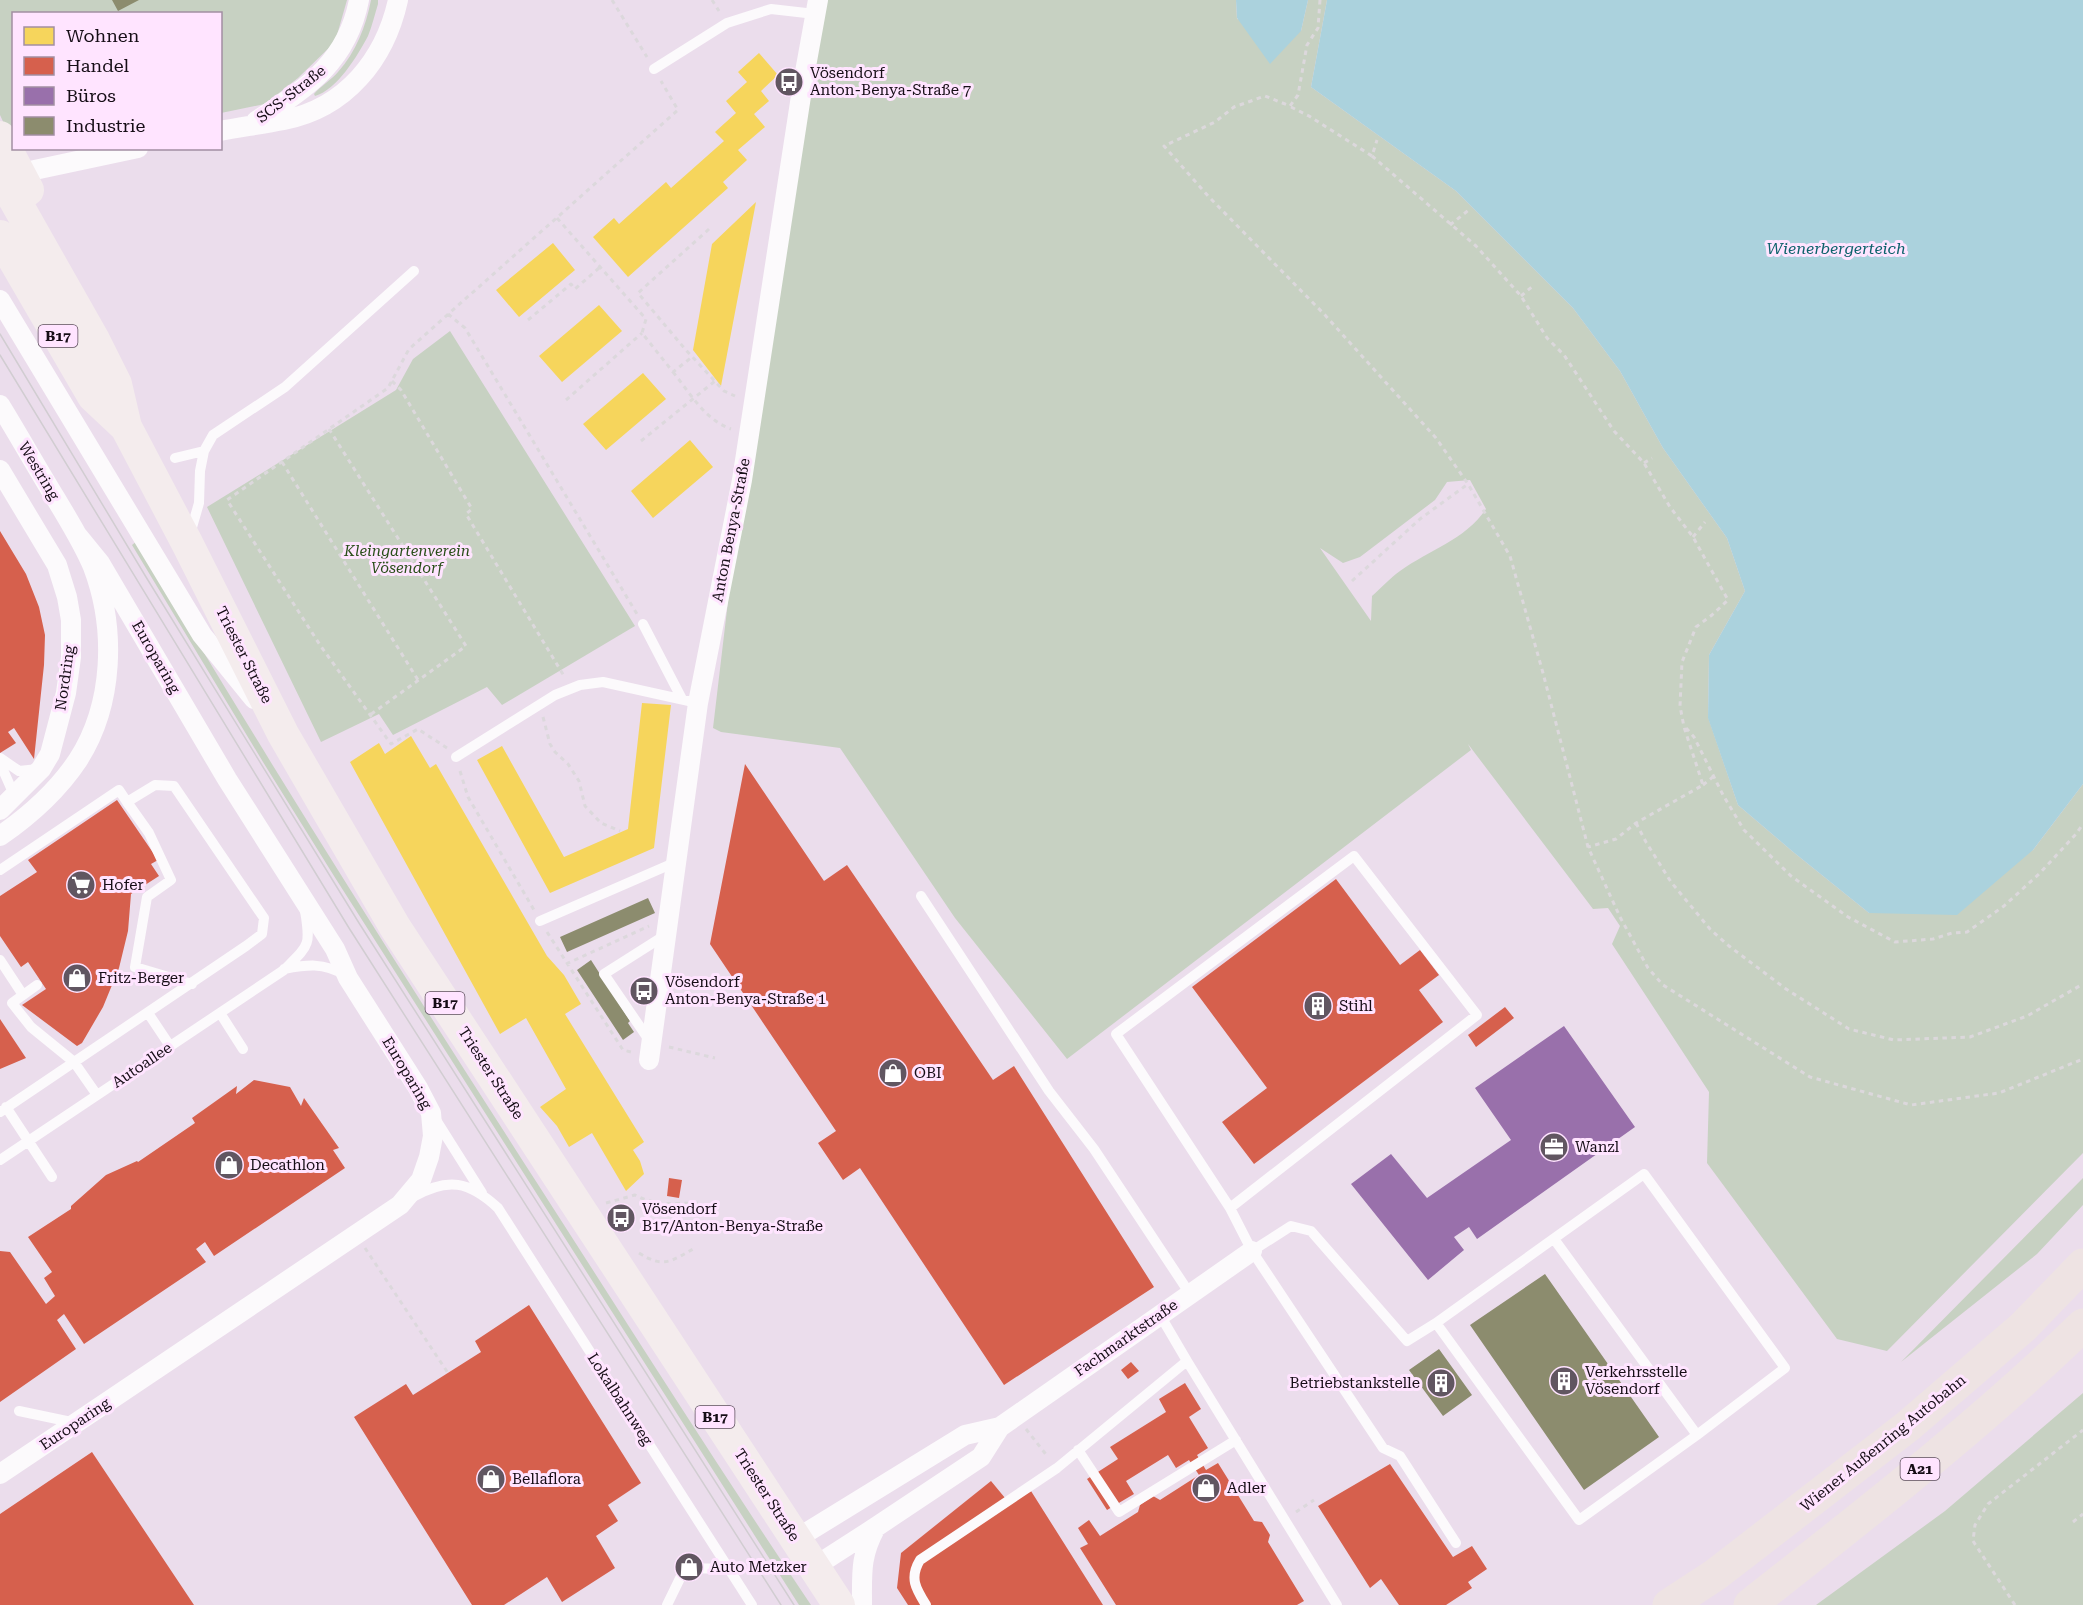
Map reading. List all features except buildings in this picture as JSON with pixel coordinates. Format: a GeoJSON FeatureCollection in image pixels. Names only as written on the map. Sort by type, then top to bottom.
{"type":"FeatureCollection","features":[{"type":"Feature","properties":{"kind":"highway","name":"Wiener Außenring Autobahn"},"geometry":{"type":"LineString","coordinates":[[1669,1605],[1715,1575],[1908,1426],[2022,1327],[2083,1265]]}},
{"type":"Feature","properties":{"kind":"highway","name":"A21"},"geometry":{"type":"LineString","coordinates":[[1750,1605],[1936,1455],[2042,1364],[2083,1325]]}},
{"type":"Feature","properties":{"kind":"main road"},"geometry":{"type":"LineString","coordinates":[[0,138],[31,196],[14,231]]}},
{"type":"Feature","properties":{"kind":"main road","name":"Triester Straße"},"geometry":{"type":"LineString","coordinates":[[0,176],[14,231],[94,340],[116,384],[126,427],[283,734],[395,927],[839,1605]]}},
{"type":"Feature","properties":{"kind":"street","name":"SCS-Straße"},"geometry":{"type":"LineString","coordinates":[[252,124],[306,87],[325,70],[341,50],[353,27],[359,0]]}},
{"type":"Feature","properties":{"kind":"street","name":"SCS-Straße"},"geometry":{"type":"LineString","coordinates":[[222,131],[285,120],[305,114],[324,107],[343,94],[360,79],[374,61],[385,41],[398,0]]}},
{"type":"Feature","properties":{"kind":"street","name":"Anton Benya-Straße"},"geometry":{"type":"LineString","coordinates":[[650,1052],[676,862],[690,701],[749,435],[802,83],[817,7]]}},
{"type":"Feature","properties":{"kind":"street"},"geometry":{"type":"LineString","coordinates":[[0,176],[129,150]]}},
{"type":"Feature","properties":{"kind":"street"},"geometry":{"type":"LineString","coordinates":[[3,306],[202,635],[283,734]]}},
{"type":"Feature","properties":{"kind":"street","name":"Westring"},"geometry":{"type":"LineString","coordinates":[[0,405],[78,536]]}},
{"type":"Feature","properties":{"kind":"street","name":"Nordring"},"geometry":{"type":"LineString","coordinates":[[0,470],[57,565],[71,620],[71,657],[66,693],[50,754],[41,769],[7,804]]}},
{"type":"Feature","properties":{"kind":"street"},"geometry":{"type":"LineString","coordinates":[[0,836],[21,821],[44,799],[78,760],[103,698],[108,662],[108,633],[93,567],[78,536]]}},
{"type":"Feature","properties":{"kind":"street","name":"Europaring"},"geometry":{"type":"LineString","coordinates":[[0,1474],[400,1205],[421,1180],[434,1136],[431,1113],[418,1088],[227,779],[100,563],[78,536]]}},
{"type":"Feature","properties":{"kind":"street","name":"Fachmarktstraße"},"geometry":{"type":"LineString","coordinates":[[796,1539],[965,1435],[1008,1421],[1252,1251]]}},
{"type":"Feature","properties":{"kind":"street","name":"Fachmarktstraße"},"geometry":{"type":"LineString","coordinates":[[814,1566],[981,1457],[1008,1421]]}},
{"type":"Feature","properties":{"kind":"street"},"geometry":{"type":"LineString","coordinates":[[862,1605],[862,1565],[867,1544],[876,1527]]}},
{"type":"Feature","properties":{"kind":"lane"},"geometry":{"type":"LineString","coordinates":[[654,69],[728,23],[771,9],[817,7]]}},
{"type":"Feature","properties":{"kind":"lane"},"geometry":{"type":"LineString","coordinates":[[187,543],[199,503],[200,471],[204,452],[213,435],[285,387],[414,271]]}},
{"type":"Feature","properties":{"kind":"lane"},"geometry":{"type":"LineString","coordinates":[[175,458],[204,452]]}},
{"type":"Feature","properties":{"kind":"lane"},"geometry":{"type":"LineString","coordinates":[[643,624],[690,701]]}},
{"type":"Feature","properties":{"kind":"lane"},"geometry":{"type":"LineString","coordinates":[[456,757],[541,704],[580,685],[603,682],[690,701]]}},
{"type":"Feature","properties":{"kind":"lane"},"geometry":{"type":"LineString","coordinates":[[0,758],[19,771],[41,769]]}},
{"type":"Feature","properties":{"kind":"lane"},"geometry":{"type":"LineString","coordinates":[[0,763],[7,804]]}},
{"type":"Feature","properties":{"kind":"lane"},"geometry":{"type":"LineString","coordinates":[[52,1177],[3,1110],[192,984],[262,934],[264,918],[174,786],[154,785],[127,802]]}},
{"type":"Feature","properties":{"kind":"lane"},"geometry":{"type":"LineString","coordinates":[[0,870],[119,790],[149,833],[171,880],[147,897],[135,967],[192,984]]}},
{"type":"Feature","properties":{"kind":"lane"},"geometry":{"type":"LineString","coordinates":[[1230,1208],[1477,1015],[1354,856],[1116,1034],[1230,1208],[1252,1251],[1383,1448],[1400,1456],[1456,1544]]}},
{"type":"Feature","properties":{"kind":"lane"},"geometry":{"type":"LineString","coordinates":[[540,921],[676,862]]}},
{"type":"Feature","properties":{"kind":"lane"},"geometry":{"type":"LineString","coordinates":[[921,896],[1049,1090],[1094,1149],[1190,1294]]}},
{"type":"Feature","properties":{"kind":"lane","name":"Autoallee"},"geometry":{"type":"LineString","coordinates":[[0,1160],[284,970],[303,951],[309,937],[303,899]]}},
{"type":"Feature","properties":{"kind":"lane"},"geometry":{"type":"LineString","coordinates":[[650,1052],[604,974],[668,925]]}},
{"type":"Feature","properties":{"kind":"lane"},"geometry":{"type":"LineString","coordinates":[[0,960],[23,995]]}},
{"type":"Feature","properties":{"kind":"lane","name":"Autoallee"},"geometry":{"type":"LineString","coordinates":[[284,970],[310,964],[337,971],[348,978]]}},
{"type":"Feature","properties":{"kind":"lane"},"geometry":{"type":"LineString","coordinates":[[38,985],[12,1003],[31,1027],[74,1062],[97,1095]]}},
{"type":"Feature","properties":{"kind":"lane"},"geometry":{"type":"LineString","coordinates":[[148,1013],[170,1046]]}},
{"type":"Feature","properties":{"kind":"lane"},"geometry":{"type":"LineString","coordinates":[[219,1013],[243,1049]]}},
{"type":"Feature","properties":{"kind":"lane","name":"Lokalbahnweg"},"geometry":{"type":"LineString","coordinates":[[431,1113],[484,1195],[498,1208],[752,1605]]}},
{"type":"Feature","properties":{"kind":"lane"},"geometry":{"type":"LineString","coordinates":[[1252,1251],[1291,1226],[1311,1231],[1407,1341],[1436,1323],[1644,1174],[1785,1368],[1579,1520],[1436,1323]]}},
{"type":"Feature","properties":{"kind":"lane"},"geometry":{"type":"LineString","coordinates":[[400,1205],[429,1189],[454,1184],[469,1187],[484,1195]]}},
{"type":"Feature","properties":{"kind":"lane"},"geometry":{"type":"LineString","coordinates":[[1554,1239],[1697,1435]]}},
{"type":"Feature","properties":{"kind":"lane"},"geometry":{"type":"LineString","coordinates":[[1160,1315],[1337,1605]]}},
{"type":"Feature","properties":{"kind":"lane"},"geometry":{"type":"LineString","coordinates":[[926,1605],[913,1579],[915,1568],[920,1560],[1057,1467],[1187,1360]]}},
{"type":"Feature","properties":{"kind":"lane"},"geometry":{"type":"LineString","coordinates":[[19,1411],[76,1423]]}},
{"type":"Feature","properties":{"kind":"lane"},"geometry":{"type":"LineString","coordinates":[[1078,1450],[1119,1512],[1236,1440]]}},
{"type":"Feature","properties":{"kind":"lane"},"geometry":{"type":"LineString","coordinates":[[666,1605],[685,1568],[729,1569]]}},
{"type":"Feature","properties":{"kind":"path"},"geometry":{"type":"LineString","coordinates":[[456,757],[444,745],[418,729],[391,744],[320,645],[227,500],[388,388],[409,349],[678,110],[612,0]]}},
{"type":"Feature","properties":{"kind":"path"},"geometry":{"type":"LineString","coordinates":[[1290,106],[1298,95],[1307,45],[1318,28],[1320,0]]}},
{"type":"Feature","properties":{"kind":"path"},"geometry":{"type":"LineString","coordinates":[[1702,784],[1684,727],[1680,706],[1682,662],[1696,627],[1728,600],[1693,537],[1670,507],[1644,463],[1614,431],[1564,355],[1547,338],[1521,296],[1476,246],[1372,156],[1290,106],[1265,96],[1234,107],[1215,122],[1164,146],[1209,198],[1324,314],[1428,429],[1468,484],[1510,556],[1588,847],[1620,917],[1648,968],[1663,985],[1810,1077],[1911,1105],[1999,1093],[2083,1059]]}},
{"type":"Feature","properties":{"kind":"path"},"geometry":{"type":"LineString","coordinates":[[1372,156],[1377,140]]}},
{"type":"Feature","properties":{"kind":"path"},"geometry":{"type":"LineString","coordinates":[[1450,225],[1470,209]]}},
{"type":"Feature","properties":{"kind":"path"},"geometry":{"type":"LineString","coordinates":[[557,218],[646,319],[642,333],[566,400]]}},
{"type":"Feature","properties":{"kind":"path"},"geometry":{"type":"LineString","coordinates":[[709,229],[638,293],[723,391],[753,404]]}},
{"type":"Feature","properties":{"kind":"path"},"geometry":{"type":"LineString","coordinates":[[528,320],[571,284],[575,289],[599,267]]}},
{"type":"Feature","properties":{"kind":"path"},"geometry":{"type":"LineString","coordinates":[[1521,296],[1534,285]]}},
{"type":"Feature","properties":{"kind":"path"},"geometry":{"type":"LineString","coordinates":[[448,314],[465,328],[643,624]]}},
{"type":"Feature","properties":{"kind":"path"},"geometry":{"type":"LineString","coordinates":[[642,333],[706,414],[723,426],[749,435]]}},
{"type":"Feature","properties":{"kind":"path"},"geometry":{"type":"LineString","coordinates":[[673,372],[692,357]]}},
{"type":"Feature","properties":{"kind":"path"},"geometry":{"type":"LineString","coordinates":[[392,381],[401,390],[472,509],[466,514],[573,688]]}},
{"type":"Feature","properties":{"kind":"path"},"geometry":{"type":"LineString","coordinates":[[641,441],[715,381]]}},
{"type":"Feature","properties":{"kind":"path"},"geometry":{"type":"LineString","coordinates":[[329,429],[466,646],[370,715]]}},
{"type":"Feature","properties":{"kind":"path"},"geometry":{"type":"LineString","coordinates":[[1644,463],[1652,458]]}},
{"type":"Feature","properties":{"kind":"path"},"geometry":{"type":"LineString","coordinates":[[282,462],[418,680]]}},
{"type":"Feature","properties":{"kind":"path"},"geometry":{"type":"LineString","coordinates":[[1352,581],[1420,519],[1468,484]]}},
{"type":"Feature","properties":{"kind":"path"},"geometry":{"type":"LineString","coordinates":[[1693,537],[1705,522]]}},
{"type":"Feature","properties":{"kind":"path"},"geometry":{"type":"LineString","coordinates":[[541,704],[549,744],[579,781],[585,806],[601,823],[620,831]]}},
{"type":"Feature","properties":{"kind":"path"},"geometry":{"type":"LineString","coordinates":[[1684,727],[1694,737],[1744,830],[1791,876],[1848,917],[1895,942],[1933,939],[1952,933],[1967,932],[2004,906],[2040,873],[2083,824]]}},
{"type":"Feature","properties":{"kind":"path"},"geometry":{"type":"LineString","coordinates":[[1588,847],[1617,839],[1636,823],[1714,776]]}},
{"type":"Feature","properties":{"kind":"path"},"geometry":{"type":"LineString","coordinates":[[1636,823],[1671,882],[1710,929],[1786,989],[1849,1029],[1894,1040],[1970,1037],[2027,1016],[2083,984]]}},
{"type":"Feature","properties":{"kind":"path"},"geometry":{"type":"LineString","coordinates":[[567,964],[668,925]]}},
{"type":"Feature","properties":{"kind":"path"},"geometry":{"type":"LineString","coordinates":[[650,1052],[716,1058]]}},
{"type":"Feature","properties":{"kind":"path"},"geometry":{"type":"LineString","coordinates":[[606,1203],[635,1195],[659,1204],[664,1202],[700,1203]]}},
{"type":"Feature","properties":{"kind":"path"},"geometry":{"type":"LineString","coordinates":[[356,1234],[447,1373]]}},
{"type":"Feature","properties":{"kind":"path"},"geometry":{"type":"LineString","coordinates":[[639,1253],[648,1259],[667,1263],[695,1248]]}},
{"type":"Feature","properties":{"kind":"path"},"geometry":{"type":"LineString","coordinates":[[1008,1421],[1047,1455]]}},
{"type":"Feature","properties":{"kind":"path"},"geometry":{"type":"LineString","coordinates":[[2015,1605],[1973,1541],[1975,1525],[1988,1504],[2083,1430]]}},
{"type":"Feature","properties":{"kind":"path"},"geometry":{"type":"LineString","coordinates":[[1304,1507],[1314,1500]]}},
{"type":"Feature","properties":{"kind":"path"},"geometry":{"type":"LineString","coordinates":[[2073,1522],[2083,1514]]}},
{"type":"Feature","properties":{"kind":"green space"},"geometry":{"type":"Polygon","coordinates":[[[0,0],[347,0],[335,42],[298,78],[265,104],[222,113],[222,12],[12,12],[12,141],[0,115],[0,0]]]}},
{"type":"Feature","properties":{"kind":"green space"},"geometry":{"type":"Polygon","coordinates":[[[371,0],[378,0],[378,4],[364,44],[339,79],[331,87],[315,96],[314,94],[335,75],[350,56],[363,29],[371,0]]]}},
{"type":"Feature","properties":{"kind":"green space"},"geometry":{"type":"Polygon","coordinates":[[[826,0],[1236,0],[1237,19],[1301,31],[1308,0],[1327,0],[1311,87],[1456,191],[1573,308],[1620,371],[1663,448],[1727,538],[1745,591],[1709,655],[1708,717],[1738,805],[1869,913],[2033,850],[2083,784],[2083,1153],[1887,1351],[1837,1339],[1707,1163],[1709,1092],[1612,944],[1620,926],[1608,908],[1593,909],[1468,744],[1471,750],[1067,1059],[955,918],[840,748],[721,732],[713,728],[731,576],[826,0]],[[1470,480],[1447,482],[1435,500],[1360,557],[1343,563],[1320,548],[1371,621],[1372,596],[1400,571],[1468,529],[1486,509],[1470,480]]]}},
{"type":"Feature","properties":{"kind":"green space","name":"Kleingartenverein Vösendorf"},"geometry":{"type":"Polygon","coordinates":[[[450,331],[635,626],[502,705],[487,687],[393,735],[379,714],[321,742],[207,507],[396,390],[413,359],[450,331]]]}},
{"type":"Feature","properties":{"kind":"green space"},"geometry":{"type":"Polygon","coordinates":[[[137,541],[235,704],[386,946],[674,1396],[811,1605],[799,1605],[334,876],[132,545],[137,541]]]}},
{"type":"Feature","properties":{"kind":"green space"},"geometry":{"type":"Polygon","coordinates":[[[2083,1178],[2083,1205],[2037,1254],[1901,1362],[2083,1178]]]}},
{"type":"Feature","properties":{"kind":"green space"},"geometry":{"type":"Polygon","coordinates":[[[2083,1393],[2083,1605],[1816,1605],[1945,1511],[2083,1393]]]}},
{"type":"Feature","properties":{"kind":"water"},"geometry":{"type":"Polygon","coordinates":[[[1236,0],[1308,0],[1301,31],[1270,64],[1237,18],[1236,0]]]}},
{"type":"Feature","properties":{"kind":"water","name":"Wienerbergerteich"},"geometry":{"type":"Polygon","coordinates":[[[1327,0],[2083,0],[2083,784],[2033,850],[1957,915],[1869,913],[1738,805],[1708,718],[1709,655],[1745,591],[1727,538],[1663,448],[1620,371],[1573,308],[1456,191],[1311,87],[1327,0]]]}},
{"type":"Feature","properties":{"kind":"tram line"},"geometry":{"type":"LineString","coordinates":[[0,334],[146,577],[359,923],[794,1605]]}},
{"type":"Feature","properties":{"kind":"tram line"},"geometry":{"type":"LineString","coordinates":[[0,355],[349,928],[781,1605]]}},
{"type":"Feature","properties":{"kind":"place","name":"Vösendorf Anton-Benya-Straße 7"},"geometry":{"type":"Point","coordinates":[789,82]}},
{"type":"Feature","properties":{"kind":"place","name":"Hofer"},"geometry":{"type":"Point","coordinates":[81,885]}},
{"type":"Feature","properties":{"kind":"place","name":"Fritz-Berger"},"geometry":{"type":"Point","coordinates":[77,978]}},
{"type":"Feature","properties":{"kind":"place","name":"Vösendorf Anton-Benya-Straße 1"},"geometry":{"type":"Point","coordinates":[644,991]}},
{"type":"Feature","properties":{"kind":"place","name":"Stihl"},"geometry":{"type":"Point","coordinates":[1318,1006]}},
{"type":"Feature","properties":{"kind":"place","name":"OBI"},"geometry":{"type":"Point","coordinates":[893,1073]}},
{"type":"Feature","properties":{"kind":"place","name":"Wanzl"},"geometry":{"type":"Point","coordinates":[1554,1147]}},
{"type":"Feature","properties":{"kind":"place","name":"Decathlon"},"geometry":{"type":"Point","coordinates":[229,1165]}},
{"type":"Feature","properties":{"kind":"place","name":"Vösendorf B17/Anton-Benya-Straße"},"geometry":{"type":"Point","coordinates":[621,1218]}},
{"type":"Feature","properties":{"kind":"place","name":"Verkehrsstelle Vösendorf"},"geometry":{"type":"Point","coordinates":[1564,1381]}},
{"type":"Feature","properties":{"kind":"place","name":"Betriebstankstelle"},"geometry":{"type":"Point","coordinates":[1441,1383]}},
{"type":"Feature","properties":{"kind":"place","name":"Bellaflora"},"geometry":{"type":"Point","coordinates":[491,1479]}},
{"type":"Feature","properties":{"kind":"place","name":"Adler"},"geometry":{"type":"Point","coordinates":[1206,1488]}},
{"type":"Feature","properties":{"kind":"place","name":"Auto Metzker"},"geometry":{"type":"Point","coordinates":[689,1567]}}]}
